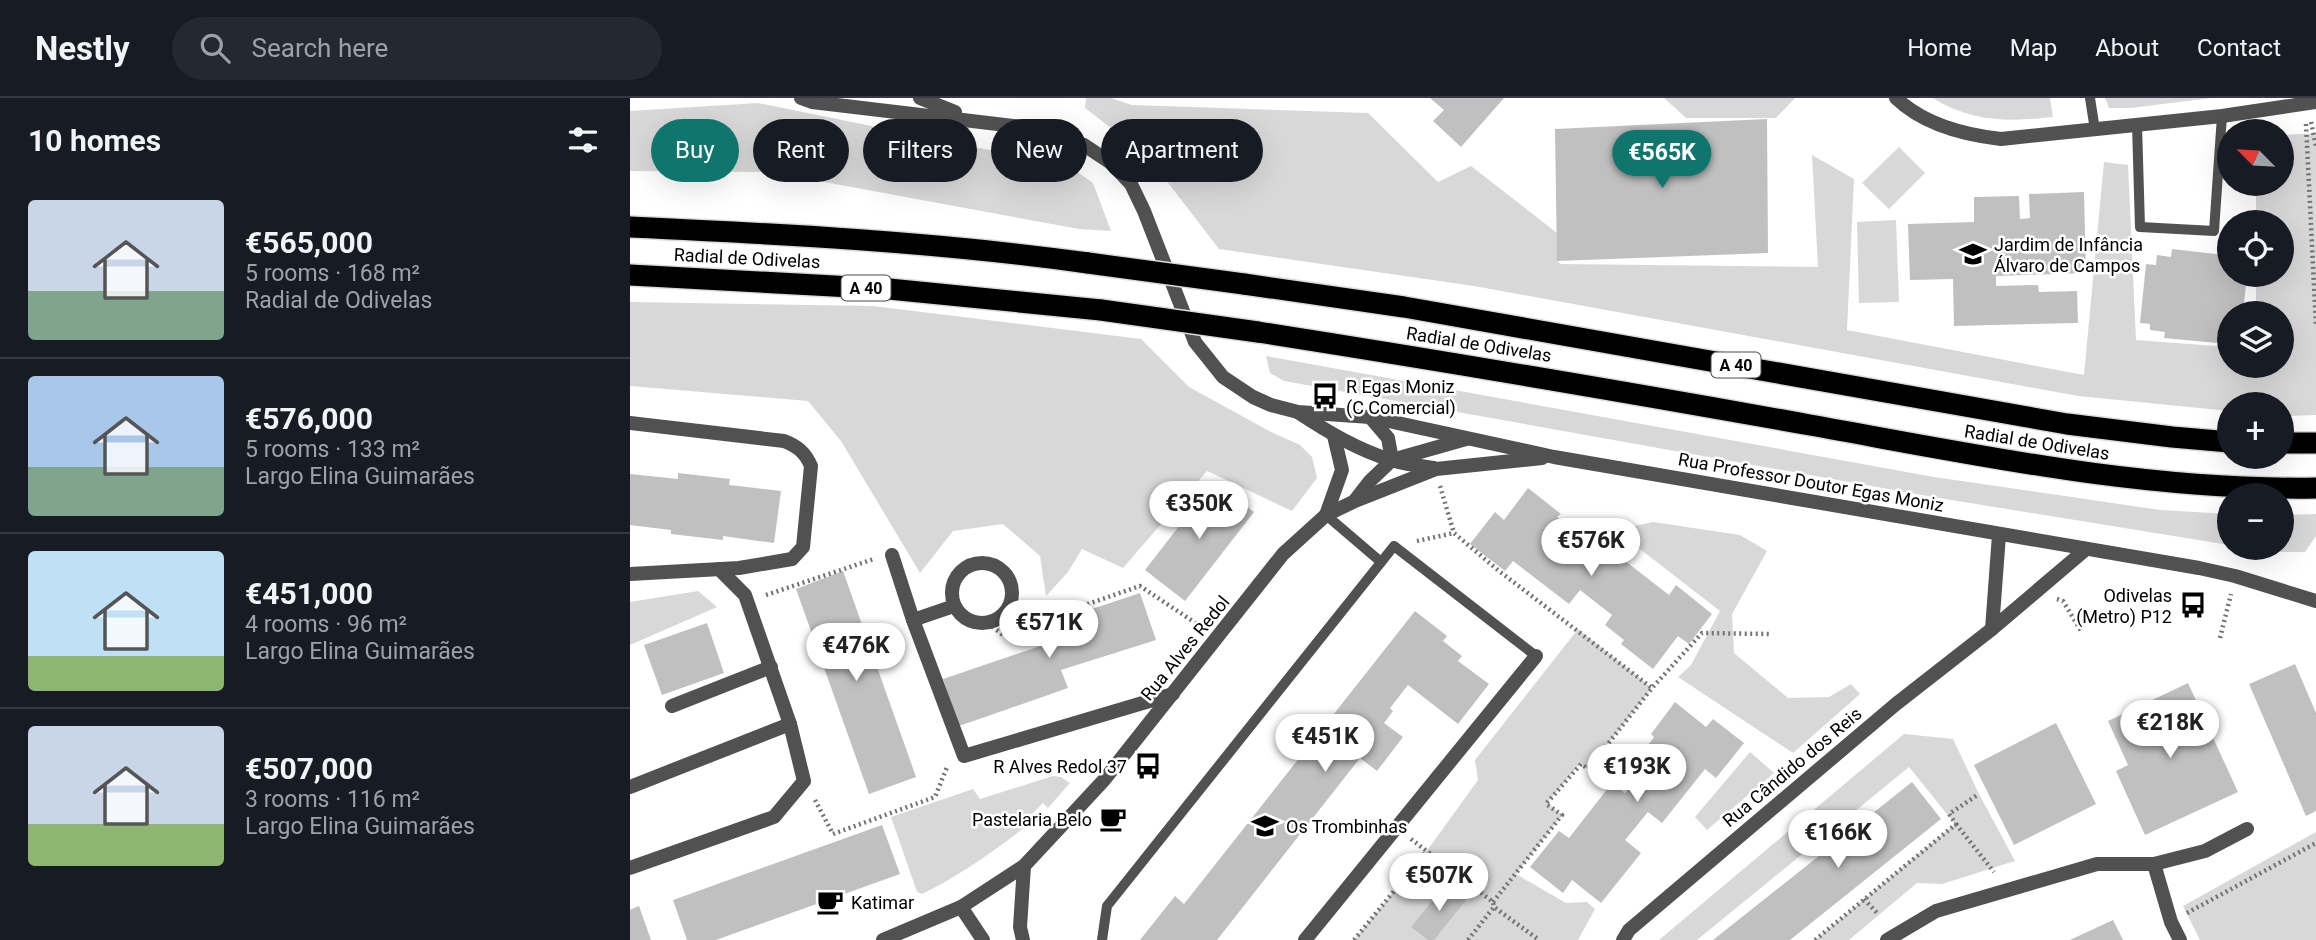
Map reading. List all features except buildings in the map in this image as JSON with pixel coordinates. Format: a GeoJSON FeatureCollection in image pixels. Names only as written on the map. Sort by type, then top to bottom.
{"type":"FeatureCollection","features":[{"type":"Feature","properties":{"kind":"highway","name":"Radial de Odivelas"},"geometry":{"type":"LineString","coordinates":[[630,227],[888,242],[1041,256],[1404,307],[2029,418],[2217,441]]}},
{"type":"Feature","properties":{"kind":"highway","name":"Radial de Odivelas"},"geometry":{"type":"LineString","coordinates":[[630,275],[889,289],[1101,310],[1258,332],[1634,393],[2081,473],[2206,486],[2316,488]]}},
{"type":"Feature","properties":{"kind":"highway"},"geometry":{"type":"LineString","coordinates":[[2294,443],[2316,443]]}},
{"type":"Feature","properties":{"kind":"street"},"geometry":{"type":"LineString","coordinates":[[801,98],[812,102],[1022,127],[1084,145],[1111,163],[1131,184],[1195,342],[1223,377],[1253,397],[1298,412],[1334,436],[1391,460],[1436,469]]}},
{"type":"Feature","properties":{"kind":"street"},"geometry":{"type":"LineString","coordinates":[[825,103],[842,98]]}},
{"type":"Feature","properties":{"kind":"street"},"geometry":{"type":"LineString","coordinates":[[919,98],[979,121]]}},
{"type":"Feature","properties":{"kind":"street"},"geometry":{"type":"LineString","coordinates":[[1896,98],[1923,117],[1961,132],[1981,137],[2020,138],[2222,116],[2312,103]]}},
{"type":"Feature","properties":{"kind":"street","name":"Rua Professor Doutor Egas Moniz"},"geometry":{"type":"LineString","coordinates":[[1298,412],[1370,417],[1554,457],[2235,576],[2316,601]]}},
{"type":"Feature","properties":{"kind":"street"},"geometry":{"type":"LineString","coordinates":[[1370,417],[1388,438],[1391,460]]}},
{"type":"Feature","properties":{"kind":"street"},"geometry":{"type":"LineString","coordinates":[[630,423],[784,441],[796,445],[811,466],[803,547],[792,559],[746,567],[630,574]]}},
{"type":"Feature","properties":{"kind":"street"},"geometry":{"type":"LineString","coordinates":[[1326,515],[1342,470],[1334,436]]}},
{"type":"Feature","properties":{"kind":"street"},"geometry":{"type":"LineString","coordinates":[[1355,501],[1391,460],[1471,437]]}},
{"type":"Feature","properties":{"kind":"street","name":"Rua Alves Redol"},"geometry":{"type":"LineString","coordinates":[[883,940],[961,907],[1024,866],[1104,780],[1283,554],[1326,515],[1436,469],[1554,457]]}},
{"type":"Feature","properties":{"kind":"street"},"geometry":{"type":"LineString","coordinates":[[1992,629],[1999,535]]}},
{"type":"Feature","properties":{"kind":"street","name":"Rua Cândido dos Reis"},"geometry":{"type":"LineString","coordinates":[[1623,940],[1629,930],[1885,713],[1992,629],[2085,550]]}},
{"type":"Feature","properties":{"kind":"street"},"geometry":{"type":"LineString","coordinates":[[892,555],[964,757],[1173,694]]}},
{"type":"Feature","properties":{"kind":"street"},"geometry":{"type":"LineString","coordinates":[[981,562],[991,564],[1007,575],[1011,584],[1010,604],[1005,613],[988,623],[978,624],[968,620],[954,606],[952,586],[962,569],[981,562]]}},
{"type":"Feature","properties":{"kind":"street"},"geometry":{"type":"LineString","coordinates":[[630,868],[774,817],[804,781],[790,724],[746,598],[746,567]]}},
{"type":"Feature","properties":{"kind":"street"},"geometry":{"type":"LineString","coordinates":[[719,569],[746,598]]}},
{"type":"Feature","properties":{"kind":"street"},"geometry":{"type":"LineString","coordinates":[[913,620],[954,606]]}},
{"type":"Feature","properties":{"kind":"street"},"geometry":{"type":"LineString","coordinates":[[1305,940],[1536,656]]}},
{"type":"Feature","properties":{"kind":"street"},"geometry":{"type":"LineString","coordinates":[[672,706],[771,667]]}},
{"type":"Feature","properties":{"kind":"street"},"geometry":{"type":"LineString","coordinates":[[630,787],[790,724]]}},
{"type":"Feature","properties":{"kind":"street"},"geometry":{"type":"LineString","coordinates":[[1886,940],[1936,911],[2097,864],[2154,864],[2205,851],[2247,830]]}},
{"type":"Feature","properties":{"kind":"street"},"geometry":{"type":"LineString","coordinates":[[2154,864],[2171,922],[2180,940]]}},
{"type":"Feature","properties":{"kind":"street"},"geometry":{"type":"LineString","coordinates":[[1023,940],[1020,927],[1024,866]]}},
{"type":"Feature","properties":{"kind":"street"},"geometry":{"type":"LineString","coordinates":[[961,907],[982,940]]}},
{"type":"Feature","properties":{"kind":"street"},"geometry":{"type":"LineString","coordinates":[[2171,922],[2171,940]]}},
{"type":"Feature","properties":{"kind":"lane"},"geometry":{"type":"LineString","coordinates":[[2090,98],[2095,131]]}},
{"type":"Feature","properties":{"kind":"lane"},"geometry":{"type":"LineString","coordinates":[[2137,125],[2140,227],[2214,231],[2222,116]]}},
{"type":"Feature","properties":{"kind":"lane"},"geometry":{"type":"LineString","coordinates":[[1326,515],[1381,562]]}},
{"type":"Feature","properties":{"kind":"lane"},"geometry":{"type":"LineString","coordinates":[[1102,940],[1107,906],[1394,546],[1536,656]]}},
{"type":"Feature","properties":{"kind":"path"},"geometry":{"type":"LineString","coordinates":[[2312,103],[2305,141],[2316,326]]}},
{"type":"Feature","properties":{"kind":"path"},"geometry":{"type":"LineString","coordinates":[[1436,469],[1454,533],[1499,571],[1652,688]]}},
{"type":"Feature","properties":{"kind":"path"},"geometry":{"type":"LineString","coordinates":[[1394,546],[1454,533]]}},
{"type":"Feature","properties":{"kind":"path"},"geometry":{"type":"LineString","coordinates":[[746,598],[892,555]]}},
{"type":"Feature","properties":{"kind":"path"},"geometry":{"type":"LineString","coordinates":[[2220,638],[2235,576]]}},
{"type":"Feature","properties":{"kind":"path"},"geometry":{"type":"LineString","coordinates":[[988,623],[1004,636],[1033,623],[1140,586],[1218,638]]}},
{"type":"Feature","properties":{"kind":"path"},"geometry":{"type":"LineString","coordinates":[[2034,594],[2063,601],[2081,631]]}},
{"type":"Feature","properties":{"kind":"path"},"geometry":{"type":"LineString","coordinates":[[1468,940],[1562,815],[1546,804],[1581,764],[1588,769],[1652,688],[1702,633],[1770,634]]}},
{"type":"Feature","properties":{"kind":"path"},"geometry":{"type":"LineString","coordinates":[[804,781],[833,834],[935,797],[958,738]]}},
{"type":"Feature","properties":{"kind":"path"},"geometry":{"type":"LineString","coordinates":[[1979,794],[1949,814],[2007,891]]}},
{"type":"Feature","properties":{"kind":"path"},"geometry":{"type":"LineString","coordinates":[[1815,940],[1956,824]]}},
{"type":"Feature","properties":{"kind":"path"},"geometry":{"type":"LineString","coordinates":[[1396,828],[1539,940]]}},
{"type":"Feature","properties":{"kind":"path"},"geometry":{"type":"LineString","coordinates":[[2171,922],[2316,843]]}},
{"type":"Feature","properties":{"kind":"path"},"geometry":{"type":"LineString","coordinates":[[1354,940],[1426,852]]}},
{"type":"Feature","properties":{"kind":"path"},"geometry":{"type":"LineString","coordinates":[[1864,899],[1879,915]]}},
{"type":"Feature","properties":{"kind":"shaded area"},"geometry":{"type":"Polygon","coordinates":[[[1086,98],[1111,98],[1132,105],[1368,113],[1438,182],[1471,166],[1557,233],[1557,261],[1561,264],[1818,267],[1812,155],[1854,179],[1847,330],[2084,375],[2104,162],[2128,165],[2136,340],[2217,346],[2217,378],[2294,378],[2294,301],[2256,301],[2256,287],[2294,287],[2294,210],[2256,210],[2256,196],[2294,196],[2294,134],[2316,133],[2316,415],[2294,416],[2294,392],[2217,392],[2217,410],[2078,396],[1474,286],[1219,249],[1167,182],[1263,182],[1263,119],[1101,120],[1085,108],[1086,98]]]}},
{"type":"Feature","properties":{"kind":"shaded area"},"geometry":{"type":"Polygon","coordinates":[[[1664,98],[1795,98],[1776,118],[1686,118],[1664,98]]]}},
{"type":"Feature","properties":{"kind":"shaded area"},"geometry":{"type":"Polygon","coordinates":[[[1933,98],[2050,98],[2053,117],[2006,120],[1976,116],[1961,112],[1933,98]]]}},
{"type":"Feature","properties":{"kind":"shaded area"},"geometry":{"type":"Polygon","coordinates":[[[2105,98],[2211,98],[2131,108],[2109,108],[2105,98]]]}},
{"type":"Feature","properties":{"kind":"shaded area"},"geometry":{"type":"Polygon","coordinates":[[[758,103],[837,119],[753,119],[753,172],[739,172],[739,119],[651,119],[651,171],[630,171],[630,111],[758,103]]]}},
{"type":"Feature","properties":{"kind":"shaded area"},"geometry":{"type":"Polygon","coordinates":[[[849,121],[863,124],[863,182],[977,182],[977,147],[991,150],[991,182],[1087,182],[1087,179],[1093,183],[1111,231],[1079,229],[824,182],[849,182],[849,121]]]}},
{"type":"Feature","properties":{"kind":"shaded area"},"geometry":{"type":"Polygon","coordinates":[[[1899,147],[1925,173],[1889,209],[1862,183],[1899,147]]]}},
{"type":"Feature","properties":{"kind":"shaded area"},"geometry":{"type":"Polygon","coordinates":[[[1896,220],[1899,302],[1859,303],[1857,222],[1896,220]]]}},
{"type":"Feature","properties":{"kind":"shaded area"},"geometry":{"type":"Polygon","coordinates":[[[630,302],[873,306],[1141,339],[1189,387],[1300,445],[1312,457],[1317,478],[1292,511],[1207,471],[1123,568],[1082,549],[1068,572],[1046,596],[1040,556],[1003,524],[953,531],[920,573],[841,441],[808,401],[630,386],[630,302]]]}},
{"type":"Feature","properties":{"kind":"shaded area"},"geometry":{"type":"Polygon","coordinates":[[[1266,356],[1934,477],[2160,510],[2217,513],[2217,543],[1933,497],[1284,381],[1270,373],[1266,356]]]}},
{"type":"Feature","properties":{"kind":"shaded area"},"geometry":{"type":"Polygon","coordinates":[[[2316,514],[2316,536],[2305,552],[2294,552],[2294,515],[2316,514]]]}},
{"type":"Feature","properties":{"kind":"shaded area"},"geometry":{"type":"Polygon","coordinates":[[[1653,522],[1740,535],[1767,551],[1732,614],[1734,653],[1788,698],[1829,697],[1851,684],[1860,694],[1793,753],[1678,677],[1691,665],[1720,611],[1627,539],[1629,527],[1653,522]]]}},
{"type":"Feature","properties":{"kind":"shaded area"},"geometry":{"type":"Polygon","coordinates":[[[698,591],[717,607],[630,645],[630,602],[698,591]]]}},
{"type":"Feature","properties":{"kind":"shaded area"},"geometry":{"type":"Polygon","coordinates":[[[1578,629],[1652,688],[1588,769],[1580,764],[1547,803],[1562,815],[1516,874],[1566,903],[1587,902],[1595,909],[1578,940],[1354,940],[1426,852],[1478,780],[1475,760],[1578,629]]]}},
{"type":"Feature","properties":{"kind":"shaded area"},"geometry":{"type":"Polygon","coordinates":[[[1904,734],[1953,739],[2015,861],[1942,884],[1917,883],[1849,940],[1815,940],[1955,824],[1909,767],[1697,940],[1659,940],[1904,734]]]}},
{"type":"Feature","properties":{"kind":"shaded area"},"geometry":{"type":"Polygon","coordinates":[[[1750,752],[1774,773],[1707,830],[1695,817],[1750,752]]]}},
{"type":"Feature","properties":{"kind":"shaded area"},"geometry":{"type":"Polygon","coordinates":[[[1053,776],[1061,777],[1070,783],[1048,808],[1043,803],[1027,819],[1029,824],[991,853],[936,887],[922,894],[917,892],[891,817],[973,789],[980,799],[1053,776]]]}},
{"type":"Feature","properties":{"kind":"shaded area"},"geometry":{"type":"Polygon","coordinates":[[[2316,832],[2316,940],[2200,940],[2183,906],[2316,832]]]}},
{"type":"Feature","properties":{"kind":"place","name":"Jardim de Infância Álvaro de Campos"},"geometry":{"type":"Point","coordinates":[1973,254]}},
{"type":"Feature","properties":{"kind":"place","name":"R Egas Moniz (C Comercial)"},"geometry":{"type":"Point","coordinates":[1325,396]}},
{"type":"Feature","properties":{"kind":"place","name":"Odivelas (Metro) P12"},"geometry":{"type":"Point","coordinates":[2193,605]}},
{"type":"Feature","properties":{"kind":"place","name":"R Alves Redol 37"},"geometry":{"type":"Point","coordinates":[1148,766]}},
{"type":"Feature","properties":{"kind":"place","name":"Pastelaria Belo"},"geometry":{"type":"Point","coordinates":[1113,819]}},
{"type":"Feature","properties":{"kind":"place","name":"Os Trombinhas"},"geometry":{"type":"Point","coordinates":[1265,826]}},
{"type":"Feature","properties":{"kind":"place","name":"Katimar"},"geometry":{"type":"Point","coordinates":[830,902]}}]}
